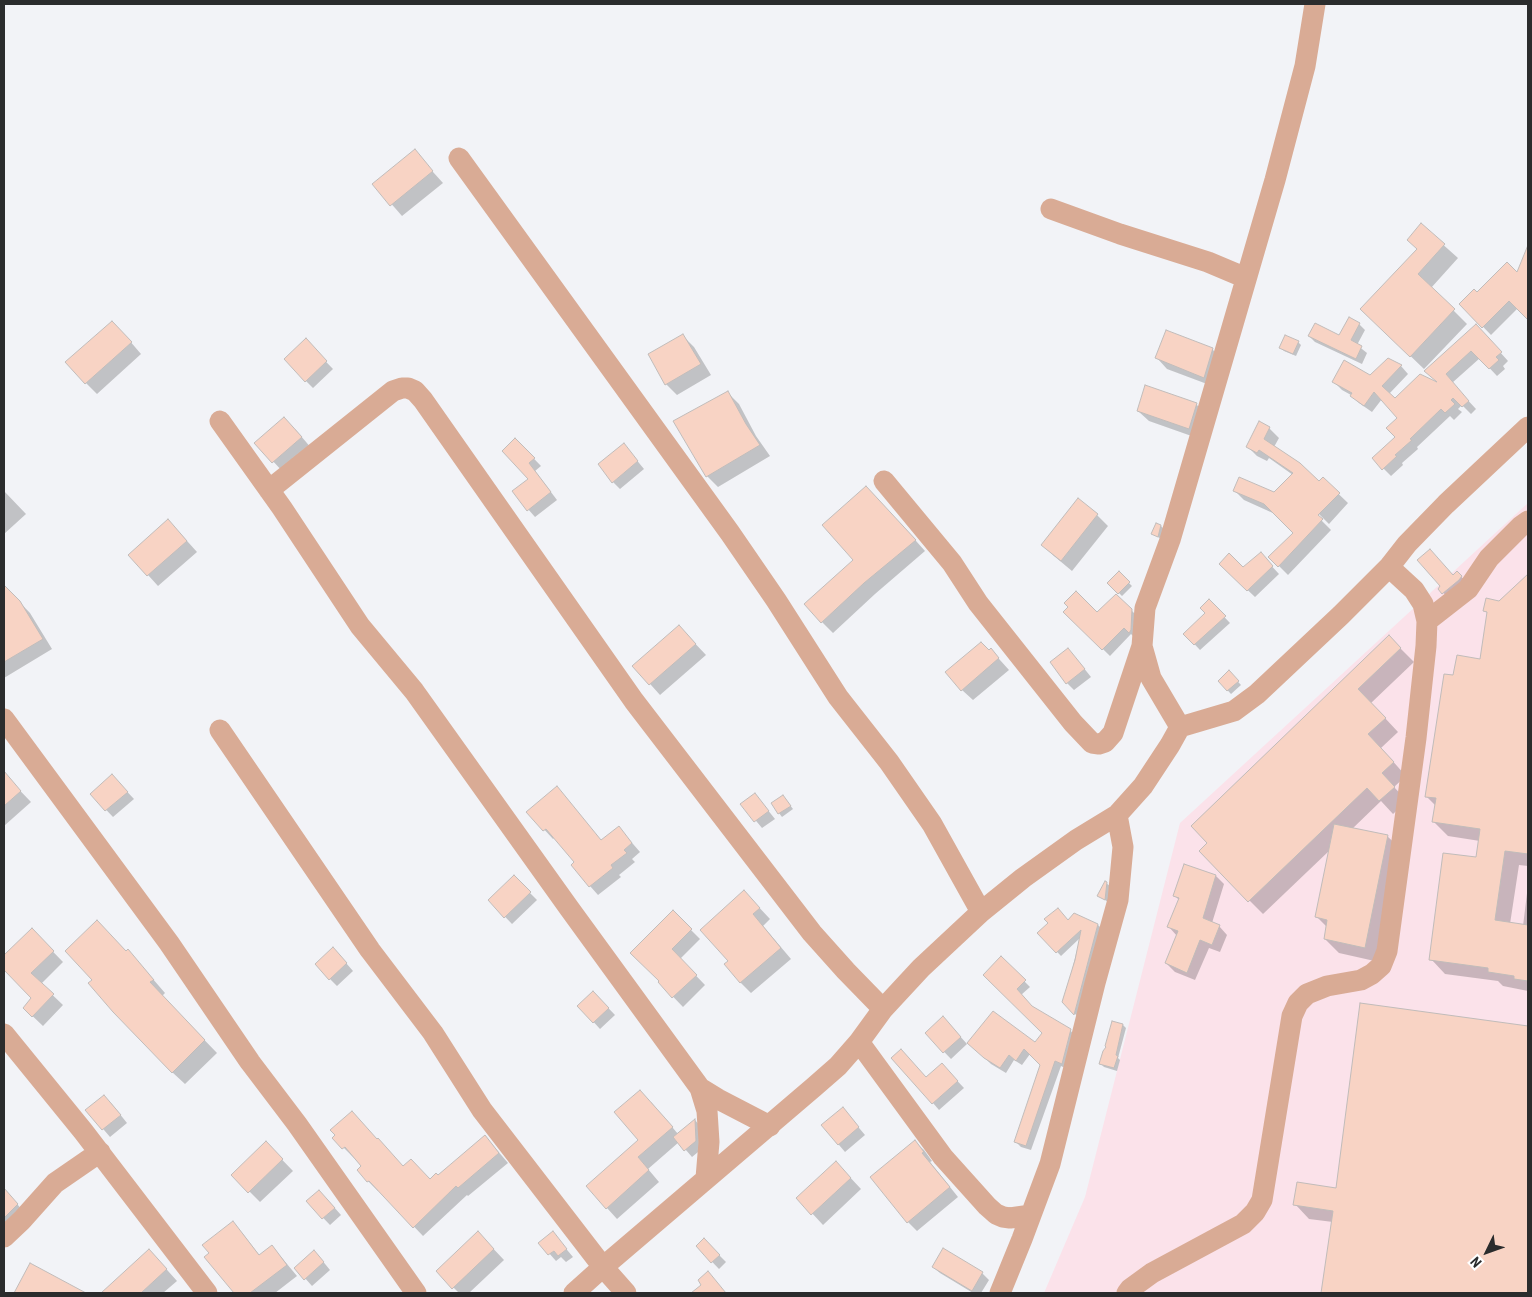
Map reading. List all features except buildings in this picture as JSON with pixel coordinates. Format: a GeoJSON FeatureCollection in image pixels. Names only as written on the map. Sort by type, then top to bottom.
{"type":"FeatureCollection","features":[{"type":"Feature","properties":{"kind":"street"},"geometry":{"type":"LineString","coordinates":[[884,481],[952,563],[978,603],[1073,723],[1092,743],[1099,744],[1105,742],[1113,733],[1142,646],[1145,608],[1170,540],[1275,180],[1305,66],[1310,4]]}},
{"type":"Feature","properties":{"kind":"street"},"geometry":{"type":"LineString","coordinates":[[459,158],[725,525],[838,697],[889,762],[932,824],[981,912]]}},
{"type":"Feature","properties":{"kind":"street"},"geometry":{"type":"LineString","coordinates":[[1051,209],[1120,234],[1208,262],[1246,278]]}},
{"type":"Feature","properties":{"kind":"street"},"geometry":{"type":"LineString","coordinates":[[269,490],[393,390],[408,388],[415,391],[634,701],[812,933],[883,1009]]}},
{"type":"Feature","properties":{"kind":"street"},"geometry":{"type":"LineString","coordinates":[[220,422],[269,490],[360,626],[414,691],[568,908],[700,1088],[718,1100],[770,1126]]}},
{"type":"Feature","properties":{"kind":"street"},"geometry":{"type":"LineString","coordinates":[[574,1293],[603,1266],[770,1126],[838,1066],[859,1042],[883,1009],[921,968],[981,912],[1023,878],[1076,840],[1117,815],[1143,786],[1180,727],[1234,711],[1257,694],[1389,567],[1407,544],[1446,504],[1528,427]]}},
{"type":"Feature","properties":{"kind":"street"},"geometry":{"type":"LineString","coordinates":[[1427,620],[1468,589],[1489,558],[1521,526],[1528,522]]}},
{"type":"Feature","properties":{"kind":"street"},"geometry":{"type":"LineString","coordinates":[[1127,1293],[1152,1274],[1243,1224],[1255,1212],[1262,1200],[1292,1016],[1298,1002],[1307,994],[1327,986],[1361,980],[1372,974],[1381,966],[1387,951],[1416,738],[1427,620],[1423,604],[1414,590],[1389,567]]}},
{"type":"Feature","properties":{"kind":"street"},"geometry":{"type":"LineString","coordinates":[[1142,646],[1151,678],[1180,727]]}},
{"type":"Feature","properties":{"kind":"street"},"geometry":{"type":"LineString","coordinates":[[4,718],[169,943],[250,1062],[297,1124],[416,1293]]}},
{"type":"Feature","properties":{"kind":"street"},"geometry":{"type":"LineString","coordinates":[[220,730],[370,950],[433,1033],[482,1110],[626,1293]]}},
{"type":"Feature","properties":{"kind":"street"},"geometry":{"type":"LineString","coordinates":[[1000,1293],[1050,1164],[1095,983],[1118,900],[1123,847],[1117,815]]}},
{"type":"Feature","properties":{"kind":"street"},"geometry":{"type":"LineString","coordinates":[[4,1034],[100,1152],[207,1293]]}},
{"type":"Feature","properties":{"kind":"street"},"geometry":{"type":"LineString","coordinates":[[859,1042],[943,1158],[987,1206],[1003,1218],[1031,1215]]}},
{"type":"Feature","properties":{"kind":"street"},"geometry":{"type":"LineString","coordinates":[[700,1088],[706,1111],[709,1142],[706,1178]]}},
{"type":"Feature","properties":{"kind":"street"},"geometry":{"type":"LineString","coordinates":[[4,1237],[55,1183],[100,1152]]}},
{"type":"Feature","properties":{"kind":"shaded area"},"geometry":{"type":"Polygon","coordinates":[[[1528,503],[1528,1293],[1044,1293],[1085,1197],[1180,823],[1528,503]]]}}]}
